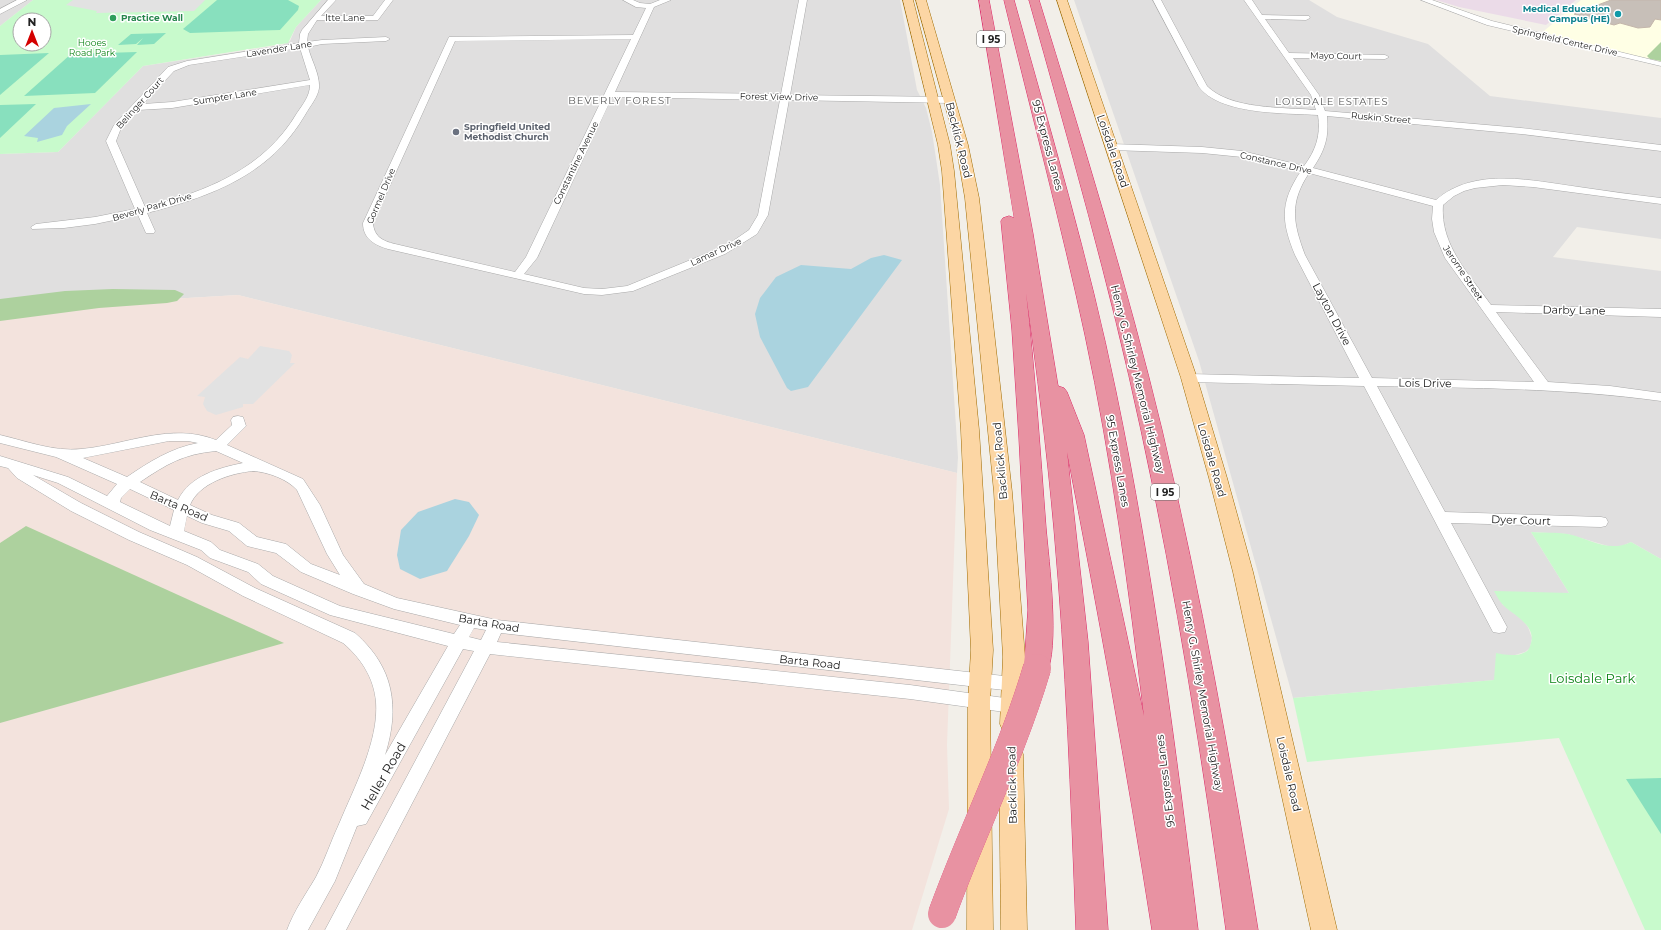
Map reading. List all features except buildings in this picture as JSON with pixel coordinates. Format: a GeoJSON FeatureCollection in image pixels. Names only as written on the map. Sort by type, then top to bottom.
{"type":"FeatureCollection","features":[{"type":"Feature","properties":{"kind":"highway","name":"I 95"},"geometry":{"type":"LineString","coordinates":[[984,0],[1022,214],[1046,367],[1060,471],[1081,723],[1092,930]]}},
{"type":"Feature","properties":{"kind":"highway","name":"95 Express Lanes"},"geometry":{"type":"LineString","coordinates":[[1009,0],[1079,265],[1117,448],[1157,709],[1182,930]]}},
{"type":"Feature","properties":{"kind":"highway","name":"Henry G. Shirley Memorial Highway"},"geometry":{"type":"LineString","coordinates":[[1034,0],[1106,248],[1135,359],[1168,503],[1203,686],[1242,930]]}},
{"type":"Feature","properties":{"kind":"highway"},"geometry":{"type":"LineString","coordinates":[[940,922],[970,841],[1008,754],[1027,703],[1037,668],[1040,637],[1039,581],[1028,407],[1013,248],[999,144],[1001,100]]}},
{"type":"Feature","properties":{"kind":"highway"},"geometry":{"type":"LineString","coordinates":[[1046,367],[1070,423],[1079,458],[1139,758],[1168,930]]}},
{"type":"Feature","properties":{"kind":"main road","name":"Backlick Road"},"geometry":{"type":"LineString","coordinates":[[908,0],[941,100],[962,145],[968,171],[986,327],[1003,492],[1014,658],[1012,695],[1014,930]]}},
{"type":"Feature","properties":{"kind":"main road","name":"Backlick Road"},"geometry":{"type":"LineString","coordinates":[[921,0],[941,100],[944,145],[951,192],[975,500],[982,650],[980,691],[980,930]]}},
{"type":"Feature","properties":{"kind":"main road","name":"Loisdale Road"},"geometry":{"type":"LineString","coordinates":[[1062,0],[1189,378],[1243,572],[1324,930]]}},
{"type":"Feature","properties":{"kind":"street"},"geometry":{"type":"LineString","coordinates":[[0,12],[23,0]]}},
{"type":"Feature","properties":{"kind":"street"},"geometry":{"type":"LineString","coordinates":[[314,82],[303,38],[305,33],[332,0]]}},
{"type":"Feature","properties":{"kind":"street","name":"Itte Lane"},"geometry":{"type":"LineString","coordinates":[[317,18],[375,18],[389,0]]}},
{"type":"Feature","properties":{"kind":"street"},"geometry":{"type":"LineString","coordinates":[[628,0],[639,5],[651,6],[667,0]]}},
{"type":"Feature","properties":{"kind":"street","name":"Lamar Drive"},"geometry":{"type":"LineString","coordinates":[[517,276],[584,291],[620,291],[639,285],[721,252],[747,237],[757,228],[763,215],[803,0]]}},
{"type":"Feature","properties":{"kind":"street","name":"Ruskin Street"},"geometry":{"type":"LineString","coordinates":[[1157,0],[1200,84],[1206,91],[1221,99],[1241,105],[1527,132],[1661,148]]}},
{"type":"Feature","properties":{"kind":"street","name":"Layton Drive"},"geometry":{"type":"LineString","coordinates":[[1248,0],[1315,95],[1322,113],[1324,126],[1323,139],[1318,154],[1297,185],[1291,197],[1289,214],[1291,230],[1300,255],[1499,628]]}},
{"type":"Feature","properties":{"kind":"street","name":"Springfield Center Drive"},"geometry":{"type":"LineString","coordinates":[[1424,0],[1490,23],[1661,64]]}},
{"type":"Feature","properties":{"kind":"street","name":"Constantine Avenue"},"geometry":{"type":"LineString","coordinates":[[517,276],[531,258],[651,6]]}},
{"type":"Feature","properties":{"kind":"street"},"geometry":{"type":"LineString","coordinates":[[1260,17],[1306,18]]}},
{"type":"Feature","properties":{"kind":"street","name":"Gormel Drive"},"geometry":{"type":"LineString","coordinates":[[517,276],[383,244],[372,238],[367,228],[373,211],[452,39],[637,36]]}},
{"type":"Feature","properties":{"kind":"street","name":"Lavender Lane"},"geometry":{"type":"LineString","coordinates":[[174,67],[187,63],[304,45],[347,40],[386,39]]}},
{"type":"Feature","properties":{"kind":"street","name":"Mayo Court"},"geometry":{"type":"LineString","coordinates":[[1287,55],[1385,57]]}},
{"type":"Feature","properties":{"kind":"street","name":"Belinger Court"},"geometry":{"type":"LineString","coordinates":[[150,231],[111,141],[117,127],[174,67]]}},
{"type":"Feature","properties":{"kind":"street","name":"Sumpter Lane"},"geometry":{"type":"LineString","coordinates":[[136,107],[172,105],[314,82]]}},
{"type":"Feature","properties":{"kind":"street","name":"Beverly Park Drive"},"geometry":{"type":"LineString","coordinates":[[36,227],[84,223],[141,211],[169,204],[229,180],[275,150],[295,124],[313,94],[314,82]]}},
{"type":"Feature","properties":{"kind":"street","name":"Forest View Drive"},"geometry":{"type":"LineString","coordinates":[[609,94],[941,100]]}},
{"type":"Feature","properties":{"kind":"street","name":"Constance Drive"},"geometry":{"type":"LineString","coordinates":[[1111,147],[1221,152],[1264,158],[1438,204]]}},
{"type":"Feature","properties":{"kind":"street"},"geometry":{"type":"LineString","coordinates":[[1438,204],[1450,194],[1461,189],[1473,185],[1497,183],[1541,185],[1661,201]]}},
{"type":"Feature","properties":{"kind":"street","name":"Jerome Street"},"geometry":{"type":"LineString","coordinates":[[1438,204],[1436,217],[1440,239],[1451,258],[1544,386]]}},
{"type":"Feature","properties":{"kind":"street","name":"Darby Lane"},"geometry":{"type":"LineString","coordinates":[[1487,308],[1661,313]]}},
{"type":"Feature","properties":{"kind":"street","name":"Lois Drive"},"geometry":{"type":"LineString","coordinates":[[1189,378],[1544,386],[1610,390],[1661,397]]}},
{"type":"Feature","properties":{"kind":"street"},"geometry":{"type":"LineString","coordinates":[[112,505],[114,497],[121,488],[158,462],[196,448],[218,446],[239,426],[238,420]]}},
{"type":"Feature","properties":{"kind":"street"},"geometry":{"type":"LineString","coordinates":[[60,454],[81,454],[169,437],[188,437],[203,440],[260,465],[278,471],[299,482],[336,556],[359,590]]}},
{"type":"Feature","properties":{"kind":"street","name":"Barta Road"},"geometry":{"type":"LineString","coordinates":[[0,439],[60,454],[129,483],[207,519],[234,527],[252,542],[281,548],[306,568],[394,603],[470,622],[1012,695]]}},
{"type":"Feature","properties":{"kind":"street"},"geometry":{"type":"LineString","coordinates":[[5,462],[22,475],[76,507],[134,536],[192,561],[249,592],[349,638],[359,645],[373,665],[382,689],[385,711],[383,728],[375,756],[358,802],[324,881]]}},
{"type":"Feature","properties":{"kind":"street","name":"Barta Road"},"geometry":{"type":"LineString","coordinates":[[5,462],[63,480],[155,526],[206,546],[215,554],[253,568],[267,580],[336,611],[459,642],[485,647],[910,692],[980,691]]}},
{"type":"Feature","properties":{"kind":"street"},"geometry":{"type":"LineString","coordinates":[[176,534],[181,506],[185,497],[192,489],[207,479],[229,471],[260,465]]}},
{"type":"Feature","properties":{"kind":"street","name":"Dyer Court"},"geometry":{"type":"LineString","coordinates":[[1441,517],[1601,522]]}},
{"type":"Feature","properties":{"kind":"street"},"geometry":{"type":"LineString","coordinates":[[297,614],[361,617]]}},
{"type":"Feature","properties":{"kind":"street","name":"Heller Road"},"geometry":{"type":"LineString","coordinates":[[297,930],[470,622]]}},
{"type":"Feature","properties":{"kind":"street"},"geometry":{"type":"LineString","coordinates":[[335,930],[497,626]]}},
{"type":"Feature","properties":{"kind":"shaded area"},"geometry":{"type":"Polygon","coordinates":[[[0,0],[33,0],[18,12],[12,12],[12,17],[0,26],[0,0]]]}},
{"type":"Feature","properties":{"kind":"shaded area"},"geometry":{"type":"Polygon","coordinates":[[[73,0],[205,0],[194,11],[96,13],[97,11],[66,5],[73,0]]]}},
{"type":"Feature","properties":{"kind":"shaded area"},"geometry":{"type":"Polygon","coordinates":[[[321,0],[900,0],[917,90],[926,108],[932,132],[940,185],[958,457],[957,473],[238,295],[0,309],[0,154],[58,152],[143,66],[282,45],[290,41],[296,27],[321,0]]]}},
{"type":"Feature","properties":{"kind":"shaded area"},"geometry":{"type":"Polygon","coordinates":[[[1074,0],[1309,0],[1337,17],[1428,44],[1490,96],[1661,118],[1661,239],[1577,227],[1553,257],[1661,271],[1661,559],[1631,542],[1622,546],[1608,546],[1567,534],[1531,532],[1569,593],[1502,604],[1521,618],[1528,627],[1532,638],[1530,648],[1525,652],[1515,655],[1506,655],[1495,680],[1293,698],[1199,361],[1074,0]]]}},
{"type":"Feature","properties":{"kind":"shaded area"},"geometry":{"type":"Polygon","coordinates":[[[1436,0],[1576,0],[1546,25],[1459,7],[1436,0]]]}},
{"type":"Feature","properties":{"kind":"shaded area"},"geometry":{"type":"Polygon","coordinates":[[[1581,0],[1661,0],[1661,64],[1539,35],[1581,0]]]}},
{"type":"Feature","properties":{"kind":"shaded area"},"geometry":{"type":"Polygon","coordinates":[[[238,295],[957,473],[947,745],[949,809],[912,930],[0,930],[0,309],[238,295]]]}},
{"type":"Feature","properties":{"kind":"shaded area"},"geometry":{"type":"Polygon","coordinates":[[[260,346],[289,351],[292,355],[290,363],[295,363],[253,404],[243,404],[243,407],[216,415],[207,411],[203,404],[205,397],[197,396],[240,357],[248,359],[260,346]]]}},
{"type":"Feature","properties":{"kind":"green space","name":"Hooes Road Park"},"geometry":{"type":"Polygon","coordinates":[[[33,0],[321,0],[296,27],[288,43],[143,66],[58,152],[0,154],[0,26],[12,17],[12,52],[52,52],[52,12],[18,12],[33,0]]]}},
{"type":"Feature","properties":{"kind":"green space"},"geometry":{"type":"Polygon","coordinates":[[[217,0],[288,0],[299,6],[298,10],[280,30],[190,33],[183,29],[217,0]]]}},
{"type":"Feature","properties":{"kind":"green space"},"geometry":{"type":"Polygon","coordinates":[[[166,33],[154,44],[137,45],[143,38],[136,44],[118,45],[131,34],[166,33]]]}},
{"type":"Feature","properties":{"kind":"green space"},"geometry":{"type":"Polygon","coordinates":[[[1661,42],[1661,61],[1650,59],[1647,56],[1661,42]]]}},
{"type":"Feature","properties":{"kind":"green space"},"geometry":{"type":"Polygon","coordinates":[[[137,52],[95,93],[24,96],[71,54],[137,52]]]}},
{"type":"Feature","properties":{"kind":"green space"},"geometry":{"type":"Polygon","coordinates":[[[49,53],[0,95],[0,55],[49,53]]]}},
{"type":"Feature","properties":{"kind":"green space"},"geometry":{"type":"Polygon","coordinates":[[[36,104],[0,138],[0,105],[36,104]]]}},
{"type":"Feature","properties":{"kind":"green space"},"geometry":{"type":"Polygon","coordinates":[[[113,289],[175,290],[184,294],[177,301],[167,303],[99,308],[0,321],[0,299],[65,291],[113,289]]]}},
{"type":"Feature","properties":{"kind":"green space"},"geometry":{"type":"Polygon","coordinates":[[[26,526],[284,643],[0,723],[0,543],[26,526]]]}},
{"type":"Feature","properties":{"kind":"green space","name":"Loisdale Park"},"geometry":{"type":"Polygon","coordinates":[[[1531,532],[1568,534],[1607,546],[1623,545],[1631,542],[1661,559],[1661,930],[1645,930],[1559,738],[1307,762],[1293,698],[1494,680],[1496,653],[1516,655],[1527,651],[1532,637],[1530,631],[1523,621],[1507,609],[1499,600],[1494,591],[1569,593],[1531,532]]]}},
{"type":"Feature","properties":{"kind":"green space"},"geometry":{"type":"Polygon","coordinates":[[[1661,778],[1661,834],[1626,779],[1661,778]]]}},
{"type":"Feature","properties":{"kind":"water"},"geometry":{"type":"Polygon","coordinates":[[[91,104],[67,126],[62,135],[37,142],[38,138],[24,136],[54,108],[91,104]]]}},
{"type":"Feature","properties":{"kind":"water"},"geometry":{"type":"Polygon","coordinates":[[[884,255],[902,260],[808,387],[791,391],[787,388],[760,337],[755,314],[760,298],[776,277],[801,265],[851,269],[871,258],[884,255]]]}},
{"type":"Feature","properties":{"kind":"water"},"geometry":{"type":"Polygon","coordinates":[[[455,499],[469,502],[479,515],[469,536],[447,571],[420,579],[400,569],[397,555],[401,530],[418,512],[455,499]]]}},
{"type":"Feature","properties":{"kind":"place","name":"Medical Education Campus (HE)"},"geometry":{"type":"Point","coordinates":[1618,14]}},
{"type":"Feature","properties":{"kind":"place","name":"Practice Wall"},"geometry":{"type":"Point","coordinates":[113,18]}},
{"type":"Feature","properties":{"kind":"place","name":"Springfield United Methodist Church"},"geometry":{"type":"Point","coordinates":[456,132]}},
{"type":"Feature","properties":{"kind":"district","name":"BEVERLY FOREST"},"geometry":{"type":"Point","coordinates":[620,100]}},
{"type":"Feature","properties":{"kind":"district","name":"LOISDALE ESTATES"},"geometry":{"type":"Point","coordinates":[1332,101]}}]}
